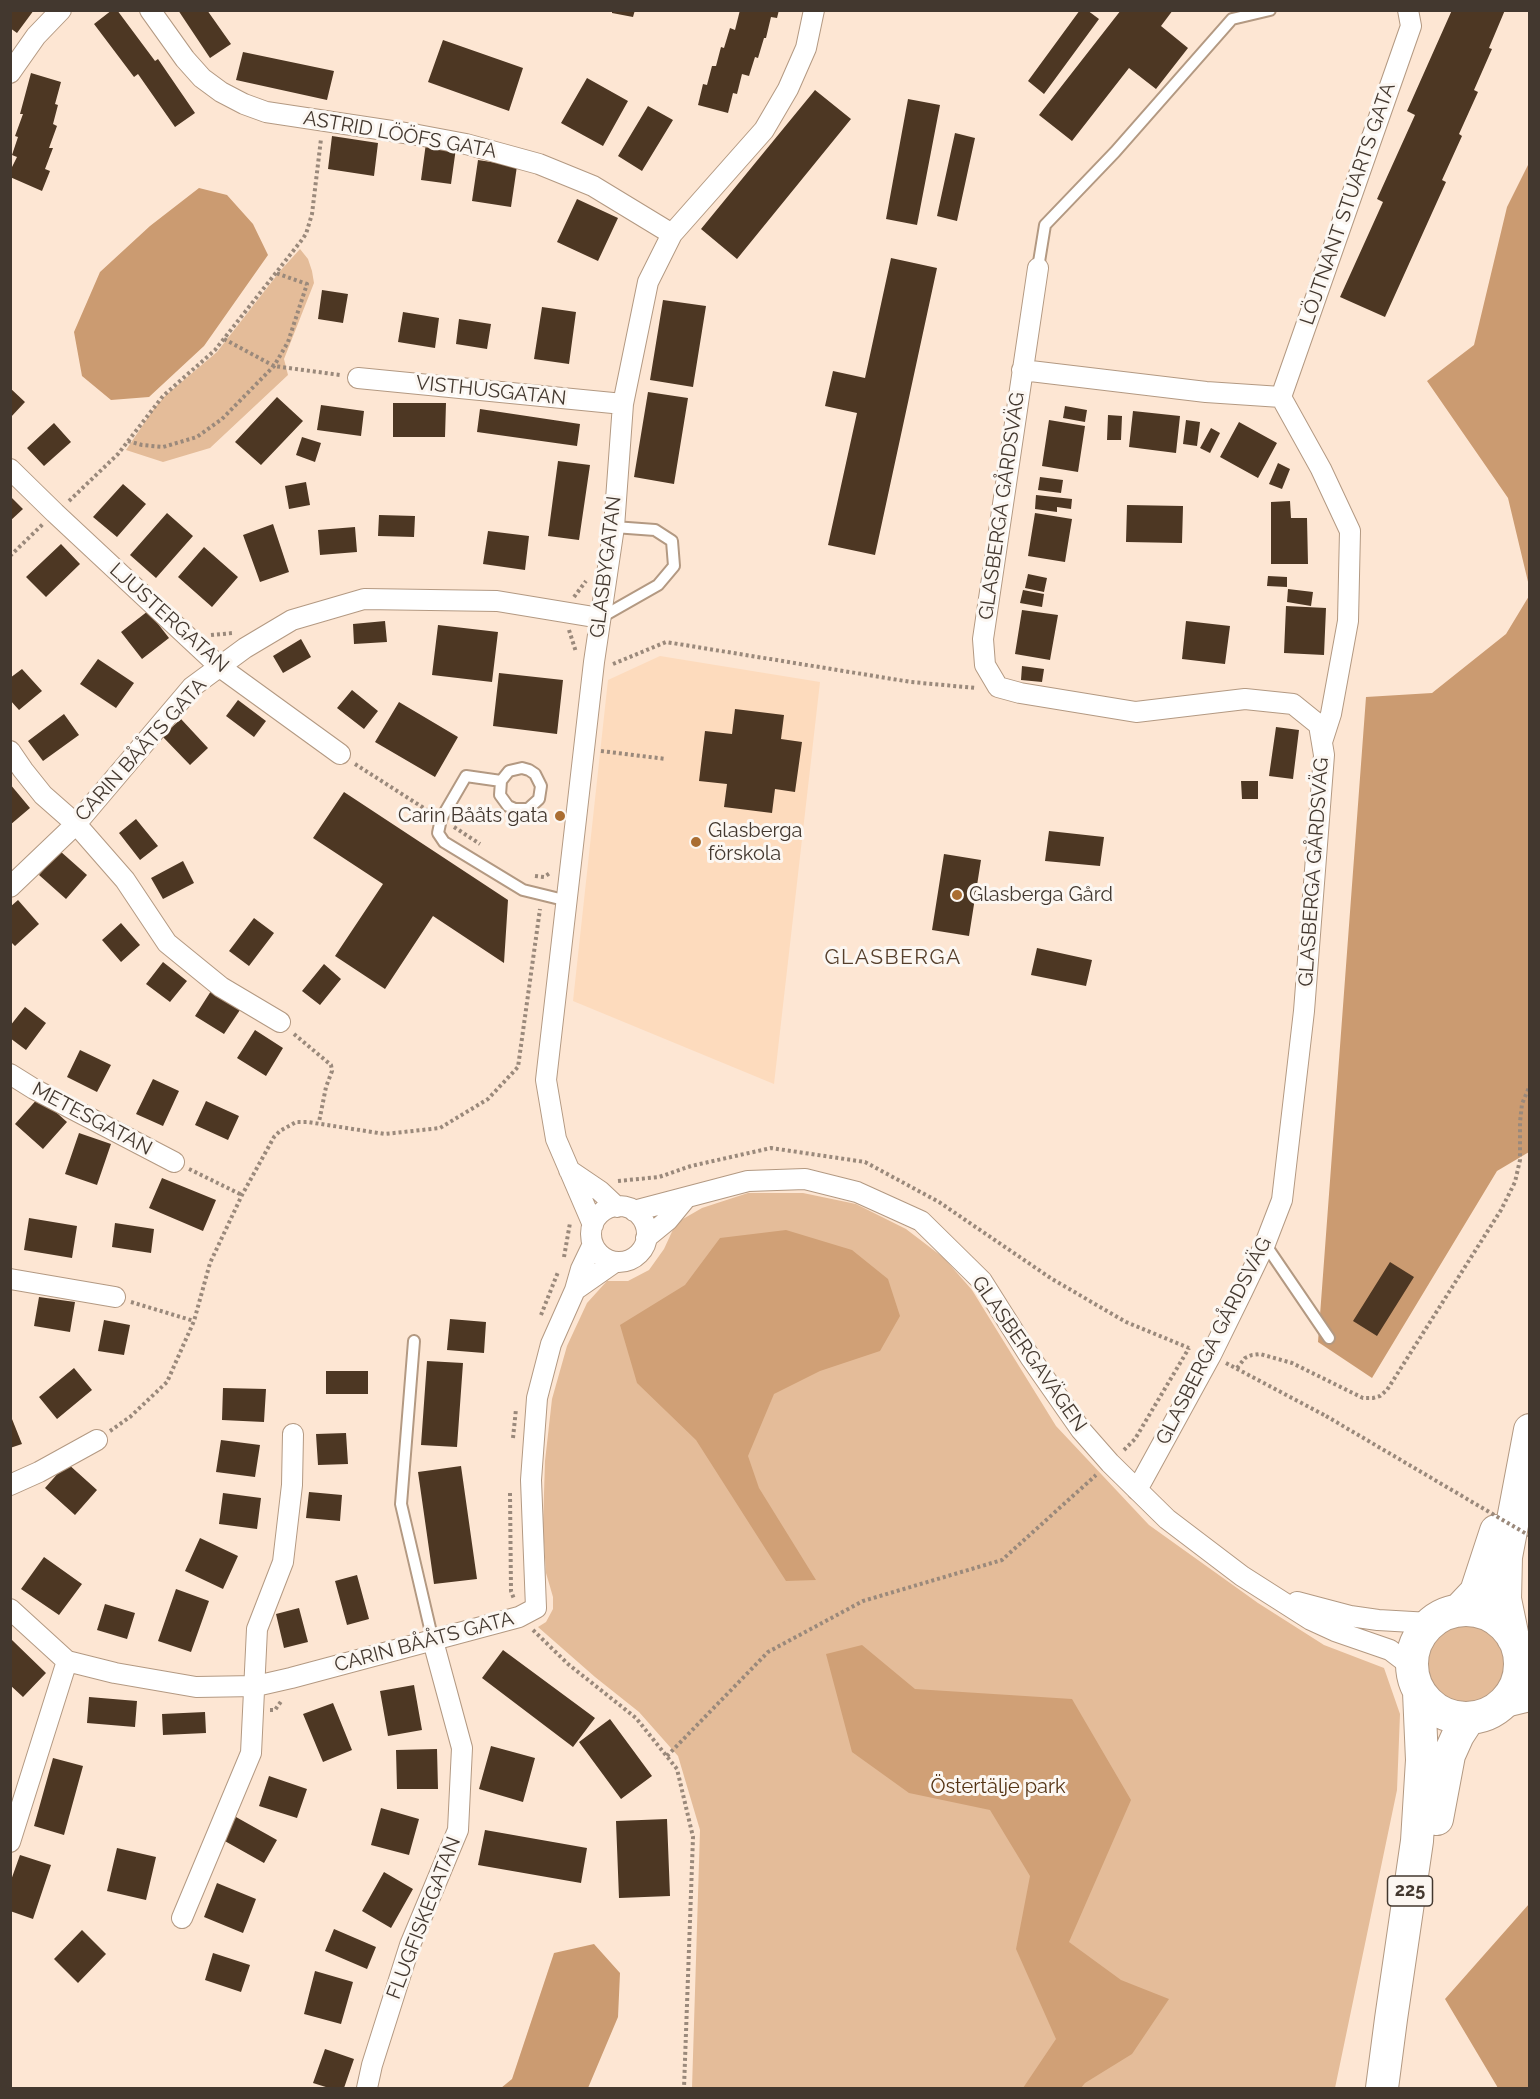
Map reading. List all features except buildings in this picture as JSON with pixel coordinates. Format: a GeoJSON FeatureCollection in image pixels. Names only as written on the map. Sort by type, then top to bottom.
{"type":"FeatureCollection","features":[{"type":"Feature","properties":{"kind":"main road"},"geometry":{"type":"LineString","coordinates":[[1459,1610],[1476,1592],[1483,1575],[1530,1423]]}},
{"type":"Feature","properties":{"kind":"main road","name":"225"},"geometry":{"type":"LineString","coordinates":[[1396,2088],[1420,1908],[1444,1774],[1458,1735],[1481,1714],[1512,1692],[1518,1676],[1521,1654],[1505,1599],[1506,1557],[1530,1430]]}},
{"type":"Feature","properties":{"kind":"main road"},"geometry":{"type":"LineString","coordinates":[[1430,1623],[1443,1614],[1459,1610],[1477,1611],[1502,1623],[1521,1654]]}},
{"type":"Feature","properties":{"kind":"main road","name":"225"},"geometry":{"type":"LineString","coordinates":[[1382,2088],[1417,1841],[1422,1760],[1414,1647],[1423,1630],[1430,1623]]}},
{"type":"Feature","properties":{"kind":"main road"},"geometry":{"type":"LineString","coordinates":[[1415,1679],[1425,1700],[1440,1712],[1449,1716],[1481,1714]]}},
{"type":"Feature","properties":{"kind":"street"},"geometry":{"type":"LineString","coordinates":[[10,73],[36,36],[61,10]]}},
{"type":"Feature","properties":{"kind":"street","name":"ASTRID LÖÖFS GATA"},"geometry":{"type":"LineString","coordinates":[[150,10],[202,78],[221,92],[244,104],[266,112],[502,152],[593,186],[672,234]]}},
{"type":"Feature","properties":{"kind":"street","name":"GLASBYGATAN"},"geometry":{"type":"LineString","coordinates":[[593,1235],[584,1204],[556,1139],[546,1080],[594,662],[614,527],[623,404],[648,282],[672,234],[764,130],[788,89],[806,48],[814,10]]}},
{"type":"Feature","properties":{"kind":"street","name":"LÖJTNANT STUARTS GATA"},"geometry":{"type":"LineString","coordinates":[[1281,397],[1411,26],[1408,10]]}},
{"type":"Feature","properties":{"kind":"street","name":"GLASBERGA GÅRDSVÄG"},"geometry":{"type":"LineString","coordinates":[[1038,268],[983,639],[985,665],[998,687],[1020,693],[1136,712],[1245,699],[1293,704],[1319,725],[1322,742],[1323,755],[1304,1011],[1282,1200],[1265,1244],[1210,1355],[1137,1490]]}},
{"type":"Feature","properties":{"kind":"street"},"geometry":{"type":"LineString","coordinates":[[1022,370],[1206,392],[1281,397],[1321,469],[1350,531],[1348,621],[1331,714],[1322,742]]}},
{"type":"Feature","properties":{"kind":"street","name":"VISTHUSGATAN"},"geometry":{"type":"LineString","coordinates":[[358,378],[623,404]]}},
{"type":"Feature","properties":{"kind":"street","name":"LJUSTERGATAN"},"geometry":{"type":"LineString","coordinates":[[10,469],[220,667],[338,753]]}},
{"type":"Feature","properties":{"kind":"street","name":"CARIN BÅÅTS GATA"},"geometry":{"type":"LineString","coordinates":[[10,887],[76,824],[192,687],[245,648],[292,620],[364,599],[497,601],[600,618]]}},
{"type":"Feature","properties":{"kind":"street"},"geometry":{"type":"LineString","coordinates":[[10,751],[43,795],[76,824],[125,880],[167,943],[221,987],[280,1022]]}},
{"type":"Feature","properties":{"kind":"street","name":"METESGATAN"},"geometry":{"type":"LineString","coordinates":[[10,1074],[34,1089],[174,1162]]}},
{"type":"Feature","properties":{"kind":"street"},"geometry":{"type":"LineString","coordinates":[[569,1170],[644,1223],[646,1238]]}},
{"type":"Feature","properties":{"kind":"street","name":"GLASBERGAVÄGEN"},"geometry":{"type":"LineString","coordinates":[[626,1209],[686,1198],[748,1181],[805,1179],[857,1192],[921,1221],[981,1281],[1081,1430],[1110,1463],[1167,1519],[1242,1576],[1311,1620],[1390,1650],[1415,1679]]}},
{"type":"Feature","properties":{"kind":"street"},"geometry":{"type":"LineString","coordinates":[[575,1290],[615,1262],[632,1259],[639,1254],[646,1238],[668,1220],[686,1198]]}},
{"type":"Feature","properties":{"kind":"street"},"geometry":{"type":"LineString","coordinates":[[615,1262],[602,1256],[593,1235],[602,1212],[626,1209]]}},
{"type":"Feature","properties":{"kind":"street","name":"CARIN BÅÅTS GATA"},"geometry":{"type":"LineString","coordinates":[[10,1609],[67,1661],[116,1673],[196,1686],[256,1686],[433,1641],[519,1617],[536,1608],[531,1480],[537,1398],[551,1344],[575,1290],[593,1235]]}},
{"type":"Feature","properties":{"kind":"street"},"geometry":{"type":"LineString","coordinates":[[10,1279],[115,1297]]}},
{"type":"Feature","properties":{"kind":"street"},"geometry":{"type":"LineString","coordinates":[[182,1918],[251,1753],[257,1629],[283,1562],[292,1485],[293,1434]]}},
{"type":"Feature","properties":{"kind":"street"},"geometry":{"type":"LineString","coordinates":[[10,1485],[39,1473],[97,1440]]}},
{"type":"Feature","properties":{"kind":"street","name":"GLASBERGAVÄGEN"},"geometry":{"type":"LineString","coordinates":[[1271,1593],[1317,1609],[1350,1616],[1430,1623]]}},
{"type":"Feature","properties":{"kind":"street","name":"FLUGFISKEGATAN"},"geometry":{"type":"LineString","coordinates":[[367,2088],[372,2065],[410,1945],[458,1830],[462,1748],[433,1641]]}},
{"type":"Feature","properties":{"kind":"street"},"geometry":{"type":"LineString","coordinates":[[10,1842],[67,1661]]}},
{"type":"Feature","properties":{"kind":"street"},"geometry":{"type":"LineString","coordinates":[[1481,1714],[1530,1701]]}},
{"type":"Feature","properties":{"kind":"lane"},"geometry":{"type":"LineString","coordinates":[[1038,268],[1045,225],[1115,152],[1232,20],[1270,10]]}},
{"type":"Feature","properties":{"kind":"lane"},"geometry":{"type":"LineString","coordinates":[[600,618],[658,585],[674,566],[672,541],[655,530],[614,527]]}},
{"type":"Feature","properties":{"kind":"lane"},"geometry":{"type":"LineString","coordinates":[[501,781],[466,776],[441,819],[438,833],[444,842],[523,890],[568,902]]}},
{"type":"Feature","properties":{"kind":"lane"},"geometry":{"type":"LineString","coordinates":[[1265,1244],[1329,1338]]}},
{"type":"Feature","properties":{"kind":"lane"},"geometry":{"type":"LineString","coordinates":[[414,1341],[401,1504],[433,1641]]}},
{"type":"Feature","properties":{"kind":"path"},"geometry":{"type":"LineString","coordinates":[[10,556],[118,454],[163,396],[215,350],[306,234],[310,223],[323,121]]}},
{"type":"Feature","properties":{"kind":"path"},"geometry":{"type":"LineString","coordinates":[[128,441],[164,447],[197,437],[222,419],[274,366],[288,342],[307,284],[276,273]]}},
{"type":"Feature","properties":{"kind":"path"},"geometry":{"type":"LineString","coordinates":[[224,339],[274,366],[358,378]]}},
{"type":"Feature","properties":{"kind":"path"},"geometry":{"type":"LineString","coordinates":[[588,574],[586,582],[564,614],[578,657],[594,662],[609,666],[666,642],[911,682],[984,688],[998,687]]}},
{"type":"Feature","properties":{"kind":"path"},"geometry":{"type":"LineString","coordinates":[[598,751],[666,759]]}},
{"type":"Feature","properties":{"kind":"path"},"geometry":{"type":"LineString","coordinates":[[338,753],[488,849]]}},
{"type":"Feature","properties":{"kind":"path"},"geometry":{"type":"LineString","coordinates":[[529,876],[544,877],[552,872]]}},
{"type":"Feature","properties":{"kind":"path"},"geometry":{"type":"LineString","coordinates":[[97,1440],[130,1416],[167,1382],[194,1321],[210,1263],[242,1195],[274,1137],[280,1131],[296,1122],[319,1122],[385,1134],[440,1128],[488,1099],[518,1067],[544,877]]}},
{"type":"Feature","properties":{"kind":"path"},"geometry":{"type":"LineString","coordinates":[[280,1022],[332,1065],[319,1122]]}},
{"type":"Feature","properties":{"kind":"path"},"geometry":{"type":"LineString","coordinates":[[1237,1368],[1245,1358],[1252,1354],[1260,1354],[1292,1363],[1363,1398],[1380,1396],[1387,1390],[1501,1210],[1515,1182],[1520,1160],[1522,1104],[1530,1084]]}},
{"type":"Feature","properties":{"kind":"path"},"geometry":{"type":"LineString","coordinates":[[600,1191],[611,1182],[659,1177],[691,1166],[771,1148],[865,1162],[939,1202],[1052,1279],[1116,1317],[1237,1368],[1326,1416],[1530,1536]]}},
{"type":"Feature","properties":{"kind":"path"},"geometry":{"type":"LineString","coordinates":[[174,1162],[242,1195]]}},
{"type":"Feature","properties":{"kind":"path"},"geometry":{"type":"LineString","coordinates":[[539,1319],[562,1263],[567,1246],[571,1214],[584,1204]]}},
{"type":"Feature","properties":{"kind":"path"},"geometry":{"type":"LineString","coordinates":[[115,1297],[194,1321]]}},
{"type":"Feature","properties":{"kind":"path"},"geometry":{"type":"LineString","coordinates":[[667,1756],[768,1652],[863,1601],[1002,1560],[1135,1439],[1189,1348]]}},
{"type":"Feature","properties":{"kind":"path"},"geometry":{"type":"LineString","coordinates":[[512,1449],[516,1407]]}},
{"type":"Feature","properties":{"kind":"path"},"geometry":{"type":"LineString","coordinates":[[511,1491],[511,1592],[519,1617],[568,1664],[636,1718],[677,1768],[693,1837],[684,2088]]}},
{"type":"Feature","properties":{"kind":"shaded area"},"geometry":{"type":"Polygon","coordinates":[[[1529,163],[1529,586],[1508,498],[1427,381],[1474,345],[1507,207],[1529,163]]]}},
{"type":"Feature","properties":{"kind":"shaded area"},"geometry":{"type":"Polygon","coordinates":[[[199,188],[227,195],[253,224],[268,255],[204,346],[149,397],[111,400],[82,376],[74,332],[100,272],[150,226],[199,188]]]}},
{"type":"Feature","properties":{"kind":"shaded area"},"geometry":{"type":"Polygon","coordinates":[[[1529,596],[1529,1152],[1497,1171],[1372,1378],[1318,1342],[1366,697],[1432,693],[1506,634],[1529,596]]]}},
{"type":"Feature","properties":{"kind":"shaded area","name":"Glasberga förskola"},"geometry":{"type":"Polygon","coordinates":[[[660,656],[820,682],[774,1084],[573,1001],[608,680],[660,656]]]}},
{"type":"Feature","properties":{"kind":"shaded area"},"geometry":{"type":"Polygon","coordinates":[[[786,1230],[852,1250],[888,1279],[900,1316],[880,1351],[820,1371],[774,1394],[748,1456],[759,1488],[816,1580],[786,1581],[696,1440],[637,1383],[620,1325],[685,1285],[720,1238],[786,1230]]]}},
{"type":"Feature","properties":{"kind":"shaded area"},"geometry":{"type":"Polygon","coordinates":[[[862,1645],[915,1689],[1072,1699],[1131,1800],[1069,1942],[1121,1980],[1169,1999],[1132,2054],[1085,2083],[1081,2088],[1023,2088],[1056,2039],[1016,1949],[1030,1876],[990,1810],[909,1793],[852,1752],[826,1654],[862,1645]]]}},
{"type":"Feature","properties":{"kind":"shaded area"},"geometry":{"type":"Polygon","coordinates":[[[1529,1904],[1529,2088],[1498,2088],[1445,1999],[1529,1904]]]}},
{"type":"Feature","properties":{"kind":"shaded area"},"geometry":{"type":"Polygon","coordinates":[[[594,1944],[620,1973],[618,2017],[588,2088],[501,2088],[512,2079],[554,1953],[594,1944]]]}},
{"type":"Feature","properties":{"kind":"green space"},"geometry":{"type":"Polygon","coordinates":[[[300,249],[308,259],[314,283],[284,359],[288,375],[210,448],[163,462],[126,450],[165,396],[217,352],[300,249]]]}},
{"type":"Feature","properties":{"kind":"green space","name":"Östertälje park"},"geometry":{"type":"Polygon","coordinates":[[[748,1193],[803,1193],[856,1204],[906,1229],[944,1258],[972,1290],[1056,1426],[1149,1525],[1258,1603],[1324,1645],[1384,1668],[1400,1714],[1397,1790],[1335,2088],[692,2088],[700,1830],[678,1756],[639,1712],[538,1627],[546,1622],[553,1609],[553,1597],[546,1573],[543,1526],[545,1461],[552,1399],[567,1346],[587,1303],[607,1281],[628,1281],[649,1270],[664,1249],[676,1223],[702,1208],[748,1193]]]}},
{"type":"Feature","properties":{"kind":"green space"},"geometry":{"type":"Polygon","coordinates":[[[1465,1624],[1481,1627],[1494,1636],[1503,1649],[1506,1665],[1503,1681],[1494,1694],[1481,1703],[1465,1706],[1449,1703],[1436,1694],[1427,1681],[1424,1665],[1427,1649],[1436,1636],[1449,1627],[1465,1624]]]}},
{"type":"Feature","properties":{"kind":"place","name":"Carin Bååts gata"},"geometry":{"type":"Point","coordinates":[560,816]}},
{"type":"Feature","properties":{"kind":"place","name":"Glasberga förskola"},"geometry":{"type":"Point","coordinates":[696,842]}},
{"type":"Feature","properties":{"kind":"place","name":"Glasberga Gård"},"geometry":{"type":"Point","coordinates":[957,895]}},
{"type":"Feature","properties":{"kind":"district","name":"GLASBERGA"},"geometry":{"type":"Point","coordinates":[893,958]}}]}
